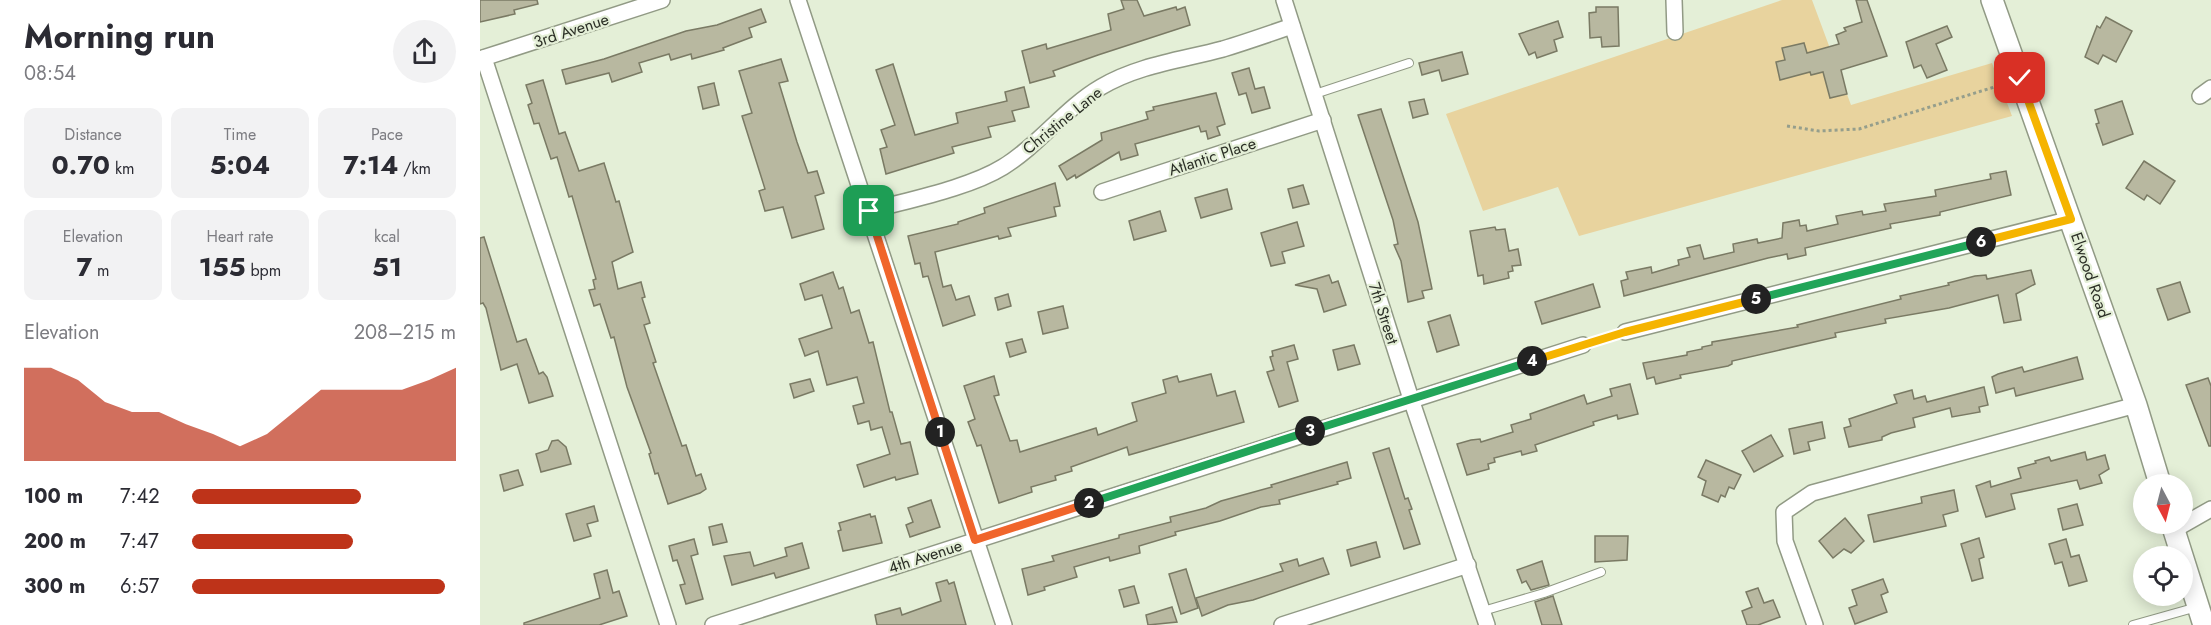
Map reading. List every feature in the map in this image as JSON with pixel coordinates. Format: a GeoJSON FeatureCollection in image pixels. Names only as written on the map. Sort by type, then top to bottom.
{"type":"FeatureCollection","features":[{"type":"Feature","properties":{"kind":"main road","name":"Elwood Road"},"geometry":{"type":"LineString","coordinates":[[1992,0],[2136,405],[2157,474]]}},
{"type":"Feature","properties":{"kind":"main road"},"geometry":{"type":"LineString","coordinates":[[2175,534],[2201,616]]}},
{"type":"Feature","properties":{"kind":"street","name":"3rd Avenue"},"geometry":{"type":"LineString","coordinates":[[482,59],[662,0]]}},
{"type":"Feature","properties":{"kind":"street"},"geometry":{"type":"LineString","coordinates":[[798,0],[1004,625]]}},
{"type":"Feature","properties":{"kind":"street","name":"7th Street"},"geometry":{"type":"LineString","coordinates":[[1284,0],[1411,399],[1485,618]]}},
{"type":"Feature","properties":{"kind":"street"},"geometry":{"type":"LineString","coordinates":[[1674,0],[1675,32]]}},
{"type":"Feature","properties":{"kind":"street","name":"Christine Lane"},"geometry":{"type":"LineString","coordinates":[[869,211],[973,180],[1001,168],[1021,154],[1078,103],[1102,86],[1131,73],[1222,49],[1292,26]]}},
{"type":"Feature","properties":{"kind":"street"},"geometry":{"type":"LineString","coordinates":[[482,59],[668,625]]}},
{"type":"Feature","properties":{"kind":"street","name":"Atlantic Place"},"geometry":{"type":"LineString","coordinates":[[1102,192],[1323,120]]}},
{"type":"Feature","properties":{"kind":"street"},"geometry":{"type":"LineString","coordinates":[[1625,332],[2071,219]]}},
{"type":"Feature","properties":{"kind":"street","name":"4th Avenue"},"geometry":{"type":"LineString","coordinates":[[713,625],[1583,345]]}},
{"type":"Feature","properties":{"kind":"street"},"geometry":{"type":"LineString","coordinates":[[1815,625],[1785,542],[1784,512],[1812,493],[2136,405]]}},
{"type":"Feature","properties":{"kind":"street"},"geometry":{"type":"LineString","coordinates":[[2193,518],[2211,509]]}},
{"type":"Feature","properties":{"kind":"street"},"geometry":{"type":"LineString","coordinates":[[1282,625],[1468,566]]}},
{"type":"Feature","properties":{"kind":"lane"},"geometry":{"type":"LineString","coordinates":[[1315,94],[1409,63]]}},
{"type":"Feature","properties":{"kind":"lane"},"geometry":{"type":"LineString","coordinates":[[1485,618],[1601,572]]}},
{"type":"Feature","properties":{"kind":"lane"},"geometry":{"type":"LineString","coordinates":[[2133,625],[2201,616]]}},
{"type":"Feature","properties":{"kind":"path"},"geometry":{"type":"LineString","coordinates":[[1787,126],[1819,131],[1859,129],[2020,78]]}},
{"type":"Feature","properties":{"kind":"path"},"geometry":{"type":"LineString","coordinates":[[1583,345],[1625,332]]}},
{"type":"Feature","properties":{"kind":"shaded area"},"geometry":{"type":"Polygon","coordinates":[[[1782,0],[1812,0],[1851,105],[1992,63],[2012,116],[1579,236],[1558,187],[1483,211],[1446,114],[1782,0]]]}},
{"type":"Feature","properties":{"kind":"building"},"geometry":{"type":"Polygon","coordinates":[[[480,0],[537,0],[538,4],[514,10],[515,14],[480,22],[480,0]]]}},
{"type":"Feature","properties":{"kind":"building"},"geometry":{"type":"Polygon","coordinates":[[[1121,0],[1137,0],[1144,16],[1176,7],[1177,10],[1185,7],[1190,25],[1053,71],[1055,76],[1030,83],[1022,51],[1046,44],[1047,49],[1111,30],[1108,14],[1124,9],[1121,0]]]}},
{"type":"Feature","properties":{"kind":"building"},"geometry":{"type":"Polygon","coordinates":[[[1856,0],[1867,0],[1887,56],[1841,70],[1847,94],[1830,98],[1823,72],[1811,75],[1810,72],[1780,80],[1776,62],[1785,60],[1782,48],[1804,43],[1807,53],[1839,44],[1836,35],[1846,31],[1844,28],[1862,22],[1856,0]]]}},
{"type":"Feature","properties":{"kind":"building"},"geometry":{"type":"Polygon","coordinates":[[[1596,7],[1618,7],[1619,46],[1602,47],[1601,37],[1590,38],[1589,13],[1596,12],[1596,7]]]}},
{"type":"Feature","properties":{"kind":"building"},"geometry":{"type":"Polygon","coordinates":[[[761,9],[766,22],[749,28],[752,37],[723,48],[724,50],[692,59],[691,54],[671,60],[669,54],[639,63],[642,72],[612,82],[609,73],[566,84],[562,70],[604,59],[686,31],[717,25],[761,9]]]}},
{"type":"Feature","properties":{"kind":"building"},"geometry":{"type":"Polygon","coordinates":[[[2106,17],[2132,31],[2116,62],[2103,55],[2098,64],[2085,57],[2097,26],[2100,28],[2106,17]]]}},
{"type":"Feature","properties":{"kind":"building"},"geometry":{"type":"Polygon","coordinates":[[[1558,21],[1563,37],[1554,40],[1557,51],[1537,58],[1535,52],[1529,55],[1519,34],[1558,21]]]}},
{"type":"Feature","properties":{"kind":"building"},"geometry":{"type":"Polygon","coordinates":[[[1947,26],[1952,37],[1936,44],[1947,70],[1927,78],[1921,65],[1914,68],[1906,42],[1947,26]]]}},
{"type":"Feature","properties":{"kind":"building"},"geometry":{"type":"Polygon","coordinates":[[[1462,52],[1468,74],[1442,81],[1439,70],[1422,75],[1419,63],[1462,52]]]}},
{"type":"Feature","properties":{"kind":"building"},"geometry":{"type":"Polygon","coordinates":[[[781,59],[788,81],[779,83],[797,142],[808,173],[817,171],[824,193],[815,196],[824,229],[792,238],[783,207],[765,211],[759,191],[765,189],[742,116],[752,113],[739,71],[781,59]]]}},
{"type":"Feature","properties":{"kind":"building"},"geometry":{"type":"Polygon","coordinates":[[[893,64],[915,135],[958,123],[956,113],[1007,101],[1005,92],[1024,87],[1029,107],[1012,111],[1015,121],[988,127],[991,137],[952,147],[954,153],[886,174],[880,149],[887,147],[881,130],[895,125],[876,70],[893,64]]]}},
{"type":"Feature","properties":{"kind":"building"},"geometry":{"type":"Polygon","coordinates":[[[1249,68],[1255,89],[1264,87],[1270,108],[1252,113],[1246,93],[1239,95],[1232,73],[1249,68]]]}},
{"type":"Feature","properties":{"kind":"building"},"geometry":{"type":"Polygon","coordinates":[[[543,80],[559,134],[565,132],[579,171],[604,163],[616,202],[619,201],[633,252],[612,262],[618,289],[641,282],[645,297],[642,298],[650,323],[644,325],[656,362],[653,363],[682,446],[686,445],[696,476],[701,474],[706,489],[668,504],[658,473],[655,474],[649,454],[651,453],[627,387],[614,337],[611,338],[600,304],[594,306],[589,290],[595,289],[593,280],[596,279],[572,196],[569,197],[557,157],[551,159],[539,123],[534,124],[528,105],[532,103],[526,85],[543,80]]]}},
{"type":"Feature","properties":{"kind":"building"},"geometry":{"type":"Polygon","coordinates":[[[714,83],[719,105],[703,109],[698,87],[714,83]]]}},
{"type":"Feature","properties":{"kind":"building"},"geometry":{"type":"Polygon","coordinates":[[[1216,93],[1225,124],[1217,127],[1220,135],[1208,139],[1206,131],[1201,132],[1199,126],[1135,144],[1138,155],[1121,160],[1119,152],[1076,178],[1075,175],[1067,180],[1059,166],[1102,140],[1101,133],[1148,119],[1146,112],[1154,110],[1153,107],[1216,93]]]}},
{"type":"Feature","properties":{"kind":"building"},"geometry":{"type":"Polygon","coordinates":[[[1424,99],[1428,114],[1413,118],[1409,102],[1424,99]]]}},
{"type":"Feature","properties":{"kind":"building"},"geometry":{"type":"Polygon","coordinates":[[[2122,101],[2133,134],[2103,145],[2096,124],[2099,123],[2095,110],[2122,101]]]}},
{"type":"Feature","properties":{"kind":"building"},"geometry":{"type":"Polygon","coordinates":[[[1381,109],[1418,222],[1432,289],[1422,291],[1424,298],[1408,302],[1401,261],[1394,245],[1398,244],[1393,220],[1358,115],[1381,109]]]}},
{"type":"Feature","properties":{"kind":"building"},"geometry":{"type":"Polygon","coordinates":[[[2144,161],[2175,181],[2160,204],[2147,195],[2144,200],[2126,188],[2144,161]]]}},
{"type":"Feature","properties":{"kind":"building"},"geometry":{"type":"Polygon","coordinates":[[[2006,171],[2011,195],[1940,212],[1940,215],[1890,224],[1891,228],[1805,248],[1806,255],[1788,259],[1787,254],[1768,258],[1624,296],[1621,281],[1628,279],[1626,272],[1651,267],[1652,273],[1679,265],[1678,260],[1690,257],[1687,248],[1700,245],[1704,259],[1734,252],[1733,244],[1757,239],[1758,243],[1782,238],[1783,223],[1799,220],[1800,226],[1806,225],[1807,231],[1838,224],[1836,216],[1862,211],[1863,215],[1886,211],[1884,204],[1936,196],[1935,190],[1991,179],[1990,174],[2006,171]]]}},
{"type":"Feature","properties":{"kind":"building"},"geometry":{"type":"Polygon","coordinates":[[[1055,183],[1060,206],[1054,207],[1056,216],[1008,228],[1011,236],[999,239],[998,236],[935,252],[943,287],[951,285],[956,300],[969,296],[975,315],[943,326],[928,276],[923,277],[920,263],[915,264],[908,236],[958,224],[958,222],[985,213],[984,208],[1055,183]]]}},
{"type":"Feature","properties":{"kind":"building"},"geometry":{"type":"Polygon","coordinates":[[[1303,185],[1309,204],[1293,208],[1288,189],[1303,185]]]}},
{"type":"Feature","properties":{"kind":"building"},"geometry":{"type":"Polygon","coordinates":[[[1227,189],[1232,209],[1201,218],[1195,198],[1227,189]]]}},
{"type":"Feature","properties":{"kind":"building"},"geometry":{"type":"Polygon","coordinates":[[[1160,211],[1166,231],[1134,240],[1129,221],[1160,211]]]}},
{"type":"Feature","properties":{"kind":"building"},"geometry":{"type":"Polygon","coordinates":[[[1297,222],[1304,246],[1282,252],[1285,263],[1271,266],[1261,233],[1297,222]]]}},
{"type":"Feature","properties":{"kind":"building"},"geometry":{"type":"Polygon","coordinates":[[[1495,227],[1496,230],[1505,229],[1509,251],[1518,249],[1521,265],[1512,266],[1513,271],[1508,272],[1509,278],[1484,284],[1483,275],[1478,276],[1470,231],[1495,227]]]}},
{"type":"Feature","properties":{"kind":"building"},"geometry":{"type":"Polygon","coordinates":[[[484,237],[517,342],[526,339],[539,374],[543,372],[547,377],[553,396],[529,403],[517,364],[501,370],[486,308],[483,303],[480,304],[480,238],[484,237]]]}},
{"type":"Feature","properties":{"kind":"building"},"geometry":{"type":"Polygon","coordinates":[[[2031,270],[2035,284],[2016,294],[2021,320],[2004,323],[1998,295],[1949,308],[1885,319],[1886,323],[1835,333],[1836,337],[1732,361],[1732,364],[1728,366],[1680,375],[1681,378],[1656,384],[1654,377],[1647,379],[1643,363],[1687,355],[1687,352],[1712,345],[1712,342],[1798,327],[1797,325],[1901,299],[1900,296],[1949,285],[1948,283],[1975,276],[1986,275],[1987,279],[2031,270]]]}},
{"type":"Feature","properties":{"kind":"building"},"geometry":{"type":"Polygon","coordinates":[[[833,272],[839,289],[843,287],[851,313],[859,310],[869,343],[873,342],[890,412],[892,412],[901,444],[910,442],[918,474],[896,480],[895,477],[864,487],[857,465],[890,454],[882,427],[871,430],[869,421],[858,424],[853,406],[864,403],[857,377],[827,385],[818,351],[805,356],[799,339],[832,328],[822,295],[805,300],[800,284],[833,272]]]}},
{"type":"Feature","properties":{"kind":"building"},"geometry":{"type":"Polygon","coordinates":[[[1329,275],[1332,283],[1338,281],[1346,305],[1324,312],[1317,289],[1295,285],[1329,275]]]}},
{"type":"Feature","properties":{"kind":"building"},"geometry":{"type":"Polygon","coordinates":[[[2180,282],[2190,312],[2168,320],[2157,289],[2180,282]]]}},
{"type":"Feature","properties":{"kind":"building"},"geometry":{"type":"Polygon","coordinates":[[[1593,284],[1600,307],[1542,324],[1535,302],[1593,284]]]}},
{"type":"Feature","properties":{"kind":"building"},"geometry":{"type":"Polygon","coordinates":[[[1008,294],[1011,306],[998,310],[995,298],[1008,294]]]}},
{"type":"Feature","properties":{"kind":"building"},"geometry":{"type":"Polygon","coordinates":[[[1063,306],[1068,328],[1043,334],[1038,312],[1063,306]]]}},
{"type":"Feature","properties":{"kind":"building"},"geometry":{"type":"Polygon","coordinates":[[[1450,315],[1459,345],[1437,352],[1428,322],[1450,315]]]}},
{"type":"Feature","properties":{"kind":"building"},"geometry":{"type":"Polygon","coordinates":[[[1022,339],[1026,352],[1010,357],[1006,343],[1022,339]]]}},
{"type":"Feature","properties":{"kind":"building"},"geometry":{"type":"Polygon","coordinates":[[[1294,345],[1298,359],[1287,362],[1298,401],[1279,407],[1267,372],[1274,370],[1270,357],[1273,356],[1272,351],[1294,345]]]}},
{"type":"Feature","properties":{"kind":"building"},"geometry":{"type":"Polygon","coordinates":[[[1354,345],[1360,364],[1338,370],[1333,350],[1354,345]]]}},
{"type":"Feature","properties":{"kind":"building"},"geometry":{"type":"Polygon","coordinates":[[[2077,357],[2083,379],[2016,396],[2014,388],[1996,393],[1992,377],[1998,374],[2022,367],[2024,372],[2077,357]]]}},
{"type":"Feature","properties":{"kind":"building"},"geometry":{"type":"Polygon","coordinates":[[[1211,374],[1217,396],[1235,391],[1244,422],[1129,455],[1127,447],[1071,467],[1072,471],[1055,476],[1056,480],[1031,487],[1032,492],[999,503],[981,445],[977,446],[968,422],[975,419],[964,386],[994,376],[999,395],[994,396],[1010,441],[1017,440],[1020,452],[1096,428],[1098,435],[1137,421],[1132,403],[1166,393],[1163,380],[1177,376],[1179,382],[1211,374]]]}},
{"type":"Feature","properties":{"kind":"building"},"geometry":{"type":"Polygon","coordinates":[[[2208,378],[2211,386],[2211,446],[2209,446],[2186,385],[2208,378]]]}},
{"type":"Feature","properties":{"kind":"building"},"geometry":{"type":"Polygon","coordinates":[[[810,379],[814,391],[794,398],[790,384],[810,379]]]}},
{"type":"Feature","properties":{"kind":"building"},"geometry":{"type":"Polygon","coordinates":[[[1630,384],[1638,414],[1618,419],[1617,415],[1593,422],[1594,425],[1535,445],[1537,451],[1522,455],[1521,451],[1494,458],[1495,462],[1488,464],[1489,469],[1467,475],[1457,444],[1480,439],[1481,442],[1513,432],[1511,425],[1531,419],[1530,414],[1584,395],[1587,404],[1612,396],[1610,389],[1630,384]]]}},
{"type":"Feature","properties":{"kind":"building"},"geometry":{"type":"Polygon","coordinates":[[[1984,387],[1988,405],[1979,407],[1980,412],[1952,417],[1950,408],[1913,418],[1915,427],[1891,433],[1882,437],[1882,440],[1849,447],[1844,428],[1851,426],[1849,419],[1897,403],[1894,395],[1912,390],[1914,399],[1925,396],[1927,402],[1984,387]]]}},
{"type":"Feature","properties":{"kind":"building"},"geometry":{"type":"Polygon","coordinates":[[[1822,422],[1825,438],[1808,442],[1810,450],[1794,454],[1789,429],[1822,422]]]}},
{"type":"Feature","properties":{"kind":"building"},"geometry":{"type":"Polygon","coordinates":[[[1771,435],[1783,456],[1754,472],[1742,451],[1771,435]]]}},
{"type":"Feature","properties":{"kind":"building"},"geometry":{"type":"Polygon","coordinates":[[[558,440],[566,447],[571,464],[541,472],[536,454],[548,450],[552,441],[558,440]]]}},
{"type":"Feature","properties":{"kind":"building"},"geometry":{"type":"Polygon","coordinates":[[[1389,448],[1405,499],[1408,498],[1412,509],[1409,510],[1420,544],[1404,549],[1373,453],[1389,448]]]}},
{"type":"Feature","properties":{"kind":"building"},"geometry":{"type":"Polygon","coordinates":[[[2085,452],[2087,460],[2105,455],[2109,469],[2099,475],[2102,483],[2080,489],[2077,480],[2011,494],[2015,509],[1986,517],[1976,486],[1990,481],[1991,487],[2021,478],[2018,468],[2036,463],[2035,461],[2049,457],[2051,461],[2085,452]]]}},
{"type":"Feature","properties":{"kind":"building"},"geometry":{"type":"Polygon","coordinates":[[[1706,460],[1741,475],[1734,489],[1729,487],[1725,497],[1721,495],[1718,502],[1702,495],[1706,481],[1698,477],[1706,460]]]}},
{"type":"Feature","properties":{"kind":"building"},"geometry":{"type":"Polygon","coordinates":[[[1347,462],[1351,478],[1337,482],[1338,484],[1279,500],[1280,504],[1261,507],[1220,521],[1175,532],[1176,535],[1139,546],[1140,553],[1110,561],[1109,557],[1074,567],[1077,577],[1044,587],[1045,590],[1028,595],[1022,569],[1054,561],[1052,556],[1171,522],[1170,517],[1206,508],[1221,501],[1347,462]]]}},
{"type":"Feature","properties":{"kind":"building"},"geometry":{"type":"Polygon","coordinates":[[[518,470],[523,485],[504,491],[500,475],[518,470]]]}},
{"type":"Feature","properties":{"kind":"building"},"geometry":{"type":"Polygon","coordinates":[[[1954,490],[1958,511],[1943,515],[1946,526],[1874,542],[1868,515],[1922,503],[1921,497],[1954,490]]]}},
{"type":"Feature","properties":{"kind":"building"},"geometry":{"type":"Polygon","coordinates":[[[931,500],[940,527],[910,537],[906,525],[913,522],[908,508],[931,500]]]}},
{"type":"Feature","properties":{"kind":"building"},"geometry":{"type":"Polygon","coordinates":[[[2077,504],[2083,525],[2063,530],[2058,509],[2077,504]]]}},
{"type":"Feature","properties":{"kind":"building"},"geometry":{"type":"Polygon","coordinates":[[[594,506],[598,521],[587,524],[591,536],[574,541],[566,514],[594,506]]]}},
{"type":"Feature","properties":{"kind":"building"},"geometry":{"type":"Polygon","coordinates":[[[870,514],[871,517],[875,516],[882,543],[843,551],[838,531],[841,530],[839,523],[870,514]]]}},
{"type":"Feature","properties":{"kind":"building"},"geometry":{"type":"Polygon","coordinates":[[[1845,518],[1864,541],[1851,553],[1844,549],[1833,558],[1819,541],[1845,518]]]}},
{"type":"Feature","properties":{"kind":"building"},"geometry":{"type":"Polygon","coordinates":[[[722,524],[727,542],[713,545],[709,527],[722,524]]]}},
{"type":"Feature","properties":{"kind":"building"},"geometry":{"type":"Polygon","coordinates":[[[1595,536],[1628,536],[1627,560],[1595,562],[1595,536]]]}},
{"type":"Feature","properties":{"kind":"building"},"geometry":{"type":"Polygon","coordinates":[[[1979,538],[1984,557],[1979,559],[1983,578],[1972,581],[1961,544],[1979,538]]]}},
{"type":"Feature","properties":{"kind":"building"},"geometry":{"type":"Polygon","coordinates":[[[694,539],[698,554],[691,556],[703,599],[686,604],[680,585],[685,584],[677,560],[673,561],[669,546],[694,539]]]}},
{"type":"Feature","properties":{"kind":"building"},"geometry":{"type":"Polygon","coordinates":[[[2066,539],[2071,557],[2079,555],[2087,581],[2069,586],[2062,562],[2055,564],[2049,544],[2066,539]]]}},
{"type":"Feature","properties":{"kind":"building"},"geometry":{"type":"Polygon","coordinates":[[[1376,542],[1380,557],[1351,566],[1347,550],[1376,542]]]}},
{"type":"Feature","properties":{"kind":"building"},"geometry":{"type":"Polygon","coordinates":[[[802,543],[809,568],[776,578],[774,573],[732,585],[724,556],[750,552],[754,566],[787,556],[785,548],[802,543]]]}},
{"type":"Feature","properties":{"kind":"building"},"geometry":{"type":"Polygon","coordinates":[[[1323,558],[1329,574],[1253,600],[1228,605],[1202,616],[1196,598],[1283,571],[1280,564],[1297,559],[1299,566],[1323,558]]]}},
{"type":"Feature","properties":{"kind":"building"},"geometry":{"type":"Polygon","coordinates":[[[1542,561],[1549,585],[1531,590],[1526,581],[1522,583],[1517,570],[1542,561]]]}},
{"type":"Feature","properties":{"kind":"building"},"geometry":{"type":"Polygon","coordinates":[[[1186,569],[1198,608],[1181,614],[1169,574],[1186,569]]]}},
{"type":"Feature","properties":{"kind":"building"},"geometry":{"type":"Polygon","coordinates":[[[607,570],[613,593],[619,591],[627,616],[599,625],[524,625],[524,623],[600,598],[594,574],[607,570]]]}},
{"type":"Feature","properties":{"kind":"building"},"geometry":{"type":"Polygon","coordinates":[[[1883,579],[1888,592],[1881,595],[1887,612],[1855,624],[1849,608],[1857,605],[1852,590],[1883,579]]]}},
{"type":"Feature","properties":{"kind":"building"},"geometry":{"type":"Polygon","coordinates":[[[947,580],[949,584],[954,582],[966,625],[877,625],[875,615],[900,608],[902,615],[941,601],[936,583],[947,580]]]}},
{"type":"Feature","properties":{"kind":"building"},"geometry":{"type":"Polygon","coordinates":[[[1134,586],[1139,603],[1124,607],[1119,590],[1134,586]]]}},
{"type":"Feature","properties":{"kind":"building"},"geometry":{"type":"Polygon","coordinates":[[[1758,588],[1764,603],[1773,600],[1780,617],[1758,625],[1747,625],[1742,611],[1752,607],[1746,592],[1758,588]]]}},
{"type":"Feature","properties":{"kind":"building"},"geometry":{"type":"Polygon","coordinates":[[[1553,596],[1562,625],[1542,625],[1535,602],[1553,596]]]}},
{"type":"Feature","properties":{"kind":"building"},"geometry":{"type":"Polygon","coordinates":[[[1172,607],[1177,622],[1148,625],[1146,615],[1172,607]]]}},
{"type":"Feature","properties":{"kind":"route"},"geometry":{"type":"LineString","coordinates":[[869,211],[975,540],[1625,332],[2071,219],[2020,78]]}}]}
